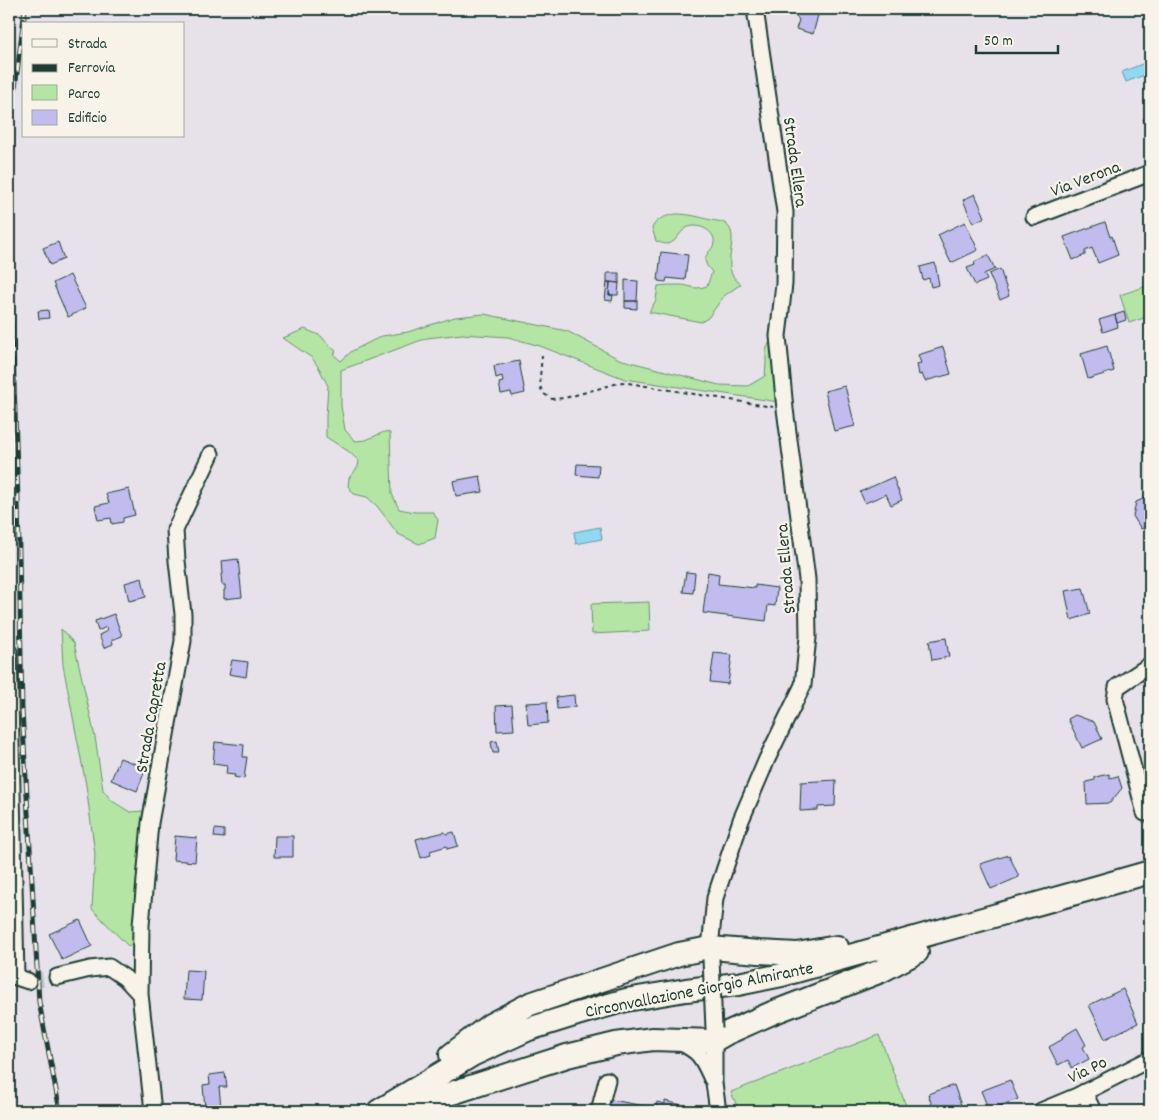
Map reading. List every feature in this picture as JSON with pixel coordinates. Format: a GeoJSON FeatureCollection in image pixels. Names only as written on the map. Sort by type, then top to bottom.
{"type":"FeatureCollection","features":[{"type":"Feature","properties":{"kind":"highway","name":"Circonvallazione Giorgio Almirante"},"geometry":{"type":"LineString","coordinates":[[913,946],[1150,872]]}},
{"type":"Feature","properties":{"kind":"highway","name":"Circonvallazione Giorgio Almirante"},"geometry":{"type":"LineString","coordinates":[[395,1109],[472,1055],[529,1029],[576,1014],[626,1000],[738,984],[913,946],[1131,892],[1150,885]]}},
{"type":"Feature","properties":{"kind":"highway"},"geometry":{"type":"LineString","coordinates":[[395,1109],[402,1089],[490,1026],[530,1004],[679,954],[797,954],[875,941],[913,946]]}},
{"type":"Feature","properties":{"kind":"highway"},"geometry":{"type":"LineString","coordinates":[[395,1109],[567,1056],[616,1044],[653,1039],[675,1040],[727,1033],[772,1013],[881,971],[913,946]]}},
{"type":"Feature","properties":{"kind":"street","name":"Strada Ellera"},"geometry":{"type":"LineString","coordinates":[[718,1111],[714,1083],[710,954],[714,898],[741,820],[767,759],[803,685],[808,637],[807,579],[785,408],[778,336],[784,284],[785,212],[755,9]]}},
{"type":"Feature","properties":{"kind":"street","name":"Via Verona"},"geometry":{"type":"LineString","coordinates":[[1034,217],[1150,174]]}},
{"type":"Feature","properties":{"kind":"street","name":"Strada Capretta"},"geometry":{"type":"LineString","coordinates":[[153,1111],[140,994],[141,925],[150,823],[183,641],[183,614],[177,561],[176,530],[211,454]]}},
{"type":"Feature","properties":{"kind":"street"},"geometry":{"type":"LineString","coordinates":[[9,652],[16,977],[28,981]]}},
{"type":"Feature","properties":{"kind":"street"},"geometry":{"type":"LineString","coordinates":[[1145,813],[1114,699],[1117,686],[1150,665]]}},
{"type":"Feature","properties":{"kind":"street"},"geometry":{"type":"LineString","coordinates":[[58,977],[90,969],[109,967],[125,978],[140,994]]}},
{"type":"Feature","properties":{"kind":"street"},"geometry":{"type":"LineString","coordinates":[[675,1040],[690,1047],[698,1054],[714,1083]]}},
{"type":"Feature","properties":{"kind":"street","name":"Via Po"},"geometry":{"type":"LineString","coordinates":[[1041,1111],[1150,1060]]}},
{"type":"Feature","properties":{"kind":"street"},"geometry":{"type":"LineString","coordinates":[[599,1111],[607,1080]]}},
{"type":"Feature","properties":{"kind":"street"},"geometry":{"type":"LineString","coordinates":[[1084,1092],[1093,1111]]}},
{"type":"Feature","properties":{"kind":"path"},"geometry":{"type":"LineString","coordinates":[[542,355],[541,389],[544,394],[552,399],[565,398],[622,382],[785,408]]}},
{"type":"Feature","properties":{"kind":"green space"},"geometry":{"type":"Polygon","coordinates":[[[676,214],[690,215],[726,224],[732,237],[730,270],[741,284],[724,296],[708,318],[701,322],[649,312],[656,300],[658,286],[679,285],[695,288],[707,286],[712,272],[705,260],[713,246],[714,238],[704,228],[699,226],[689,227],[669,244],[656,241],[652,228],[656,222],[676,214]]]}},
{"type":"Feature","properties":{"kind":"green space"},"geometry":{"type":"Polygon","coordinates":[[[1150,285],[1150,316],[1129,323],[1120,295],[1150,285]]]}},
{"type":"Feature","properties":{"kind":"green space"},"geometry":{"type":"Polygon","coordinates":[[[484,314],[567,331],[619,359],[719,385],[748,386],[765,376],[766,350],[773,335],[779,402],[625,379],[540,346],[508,337],[462,334],[427,338],[341,370],[341,406],[345,430],[355,441],[366,440],[384,432],[390,433],[392,494],[399,509],[415,512],[433,512],[438,520],[435,538],[419,544],[398,534],[377,506],[367,497],[354,494],[348,486],[349,478],[358,467],[359,461],[348,451],[326,437],[328,386],[312,358],[283,338],[305,329],[321,336],[336,351],[334,355],[341,361],[352,351],[382,336],[408,332],[455,317],[484,314]]]}},
{"type":"Feature","properties":{"kind":"green space"},"geometry":{"type":"Polygon","coordinates":[[[649,602],[650,631],[592,634],[591,604],[649,602]]]}},
{"type":"Feature","properties":{"kind":"green space"},"geometry":{"type":"Polygon","coordinates":[[[61,629],[74,643],[95,737],[103,790],[112,801],[130,812],[145,811],[135,943],[128,946],[92,909],[95,854],[86,785],[63,665],[61,629]]]}},
{"type":"Feature","properties":{"kind":"green space"},"geometry":{"type":"Polygon","coordinates":[[[879,1035],[908,1111],[739,1111],[731,1092],[879,1035]]]}},
{"type":"Feature","properties":{"kind":"water"},"geometry":{"type":"Polygon","coordinates":[[[1147,62],[1150,73],[1126,82],[1122,72],[1147,62]]]}},
{"type":"Feature","properties":{"kind":"water"},"geometry":{"type":"Polygon","coordinates":[[[600,527],[602,539],[576,544],[574,532],[600,527]]]}},
{"type":"Feature","properties":{"kind":"building"},"geometry":{"type":"Polygon","coordinates":[[[798,9],[815,9],[818,15],[813,34],[796,29],[799,20],[794,13],[799,11],[798,9]]]}},
{"type":"Feature","properties":{"kind":"building"},"geometry":{"type":"Polygon","coordinates":[[[1150,117],[1150,139],[1143,119],[1150,117]]]}},
{"type":"Feature","properties":{"kind":"building"},"geometry":{"type":"Polygon","coordinates":[[[975,194],[985,217],[973,223],[963,200],[975,194]]]}},
{"type":"Feature","properties":{"kind":"building"},"geometry":{"type":"Polygon","coordinates":[[[965,222],[978,250],[951,263],[938,235],[965,222]]]}},
{"type":"Feature","properties":{"kind":"building"},"geometry":{"type":"Polygon","coordinates":[[[1105,222],[1118,255],[1098,263],[1092,248],[1085,251],[1085,255],[1073,260],[1064,237],[1105,222]]]}},
{"type":"Feature","properties":{"kind":"building"},"geometry":{"type":"Polygon","coordinates":[[[58,242],[64,259],[50,265],[43,248],[58,242]]]}},
{"type":"Feature","properties":{"kind":"building"},"geometry":{"type":"Polygon","coordinates":[[[661,252],[688,255],[685,280],[667,278],[666,282],[658,281],[661,252]]]}},
{"type":"Feature","properties":{"kind":"building"},"geometry":{"type":"Polygon","coordinates":[[[988,255],[995,269],[984,274],[987,280],[975,285],[967,268],[975,265],[974,262],[988,255]]]}},
{"type":"Feature","properties":{"kind":"building"},"geometry":{"type":"Polygon","coordinates":[[[935,263],[939,285],[931,287],[929,278],[923,280],[920,267],[935,263]]]}},
{"type":"Feature","properties":{"kind":"building"},"geometry":{"type":"Polygon","coordinates":[[[1000,269],[1009,296],[1000,300],[989,274],[1000,269]]]}},
{"type":"Feature","properties":{"kind":"building"},"geometry":{"type":"Polygon","coordinates":[[[607,273],[619,273],[619,283],[607,282],[607,273]]]}},
{"type":"Feature","properties":{"kind":"building"},"geometry":{"type":"Polygon","coordinates":[[[70,275],[86,308],[68,317],[53,283],[70,275]]]}},
{"type":"Feature","properties":{"kind":"building"},"geometry":{"type":"Polygon","coordinates":[[[625,280],[638,281],[637,301],[625,301],[625,280]]]}},
{"type":"Feature","properties":{"kind":"building"},"geometry":{"type":"Polygon","coordinates":[[[607,282],[610,282],[609,295],[613,295],[612,301],[605,300],[607,282]]]}},
{"type":"Feature","properties":{"kind":"building"},"geometry":{"type":"Polygon","coordinates":[[[610,282],[619,283],[618,295],[609,295],[610,282]]]}},
{"type":"Feature","properties":{"kind":"building"},"geometry":{"type":"Polygon","coordinates":[[[625,301],[637,301],[637,309],[625,308],[625,301]]]}},
{"type":"Feature","properties":{"kind":"building"},"geometry":{"type":"Polygon","coordinates":[[[48,310],[49,318],[39,319],[38,311],[48,310]]]}},
{"type":"Feature","properties":{"kind":"building"},"geometry":{"type":"Polygon","coordinates":[[[1124,312],[1126,320],[1117,323],[1115,315],[1124,312]]]}},
{"type":"Feature","properties":{"kind":"building"},"geometry":{"type":"Polygon","coordinates":[[[1115,315],[1118,327],[1103,332],[1099,320],[1115,315]]]}},
{"type":"Feature","properties":{"kind":"building"},"geometry":{"type":"Polygon","coordinates":[[[1107,346],[1114,371],[1088,379],[1081,354],[1107,346]]]}},
{"type":"Feature","properties":{"kind":"building"},"geometry":{"type":"Polygon","coordinates":[[[943,347],[951,374],[925,381],[922,374],[919,375],[917,364],[921,363],[918,355],[943,347]]]}},
{"type":"Feature","properties":{"kind":"building"},"geometry":{"type":"Polygon","coordinates":[[[519,361],[525,393],[512,396],[511,392],[501,394],[499,383],[503,382],[502,376],[496,378],[494,366],[519,361]]]}},
{"type":"Feature","properties":{"kind":"building"},"geometry":{"type":"Polygon","coordinates":[[[845,386],[855,426],[834,431],[825,391],[845,386]]]}},
{"type":"Feature","properties":{"kind":"building"},"geometry":{"type":"Polygon","coordinates":[[[577,464],[599,465],[598,477],[576,475],[577,464]]]}},
{"type":"Feature","properties":{"kind":"building"},"geometry":{"type":"Polygon","coordinates":[[[480,476],[483,492],[456,496],[453,481],[480,476]]]}},
{"type":"Feature","properties":{"kind":"building"},"geometry":{"type":"Polygon","coordinates":[[[893,477],[902,500],[891,505],[886,494],[865,503],[860,492],[893,477]]]}},
{"type":"Feature","properties":{"kind":"building"},"geometry":{"type":"Polygon","coordinates":[[[129,489],[135,515],[123,518],[123,522],[112,524],[111,518],[98,520],[95,506],[109,503],[106,494],[129,489]]]}},
{"type":"Feature","properties":{"kind":"building"},"geometry":{"type":"Polygon","coordinates":[[[1150,496],[1150,525],[1141,529],[1133,516],[1136,502],[1150,496]]]}},
{"type":"Feature","properties":{"kind":"building"},"geometry":{"type":"Polygon","coordinates":[[[238,559],[242,597],[224,599],[225,585],[222,585],[222,561],[238,559]]]}},
{"type":"Feature","properties":{"kind":"building"},"geometry":{"type":"Polygon","coordinates":[[[686,572],[695,573],[693,593],[683,592],[686,572]]]}},
{"type":"Feature","properties":{"kind":"building"},"geometry":{"type":"Polygon","coordinates":[[[708,572],[719,574],[718,584],[755,588],[755,585],[777,588],[775,606],[768,605],[766,621],[703,613],[708,572]]]}},
{"type":"Feature","properties":{"kind":"building"},"geometry":{"type":"Polygon","coordinates":[[[142,578],[146,597],[129,601],[125,583],[142,578]]]}},
{"type":"Feature","properties":{"kind":"building"},"geometry":{"type":"Polygon","coordinates":[[[1083,588],[1090,614],[1071,620],[1065,591],[1083,588]]]}},
{"type":"Feature","properties":{"kind":"building"},"geometry":{"type":"Polygon","coordinates":[[[114,614],[122,636],[112,640],[113,644],[104,648],[99,635],[107,631],[106,627],[98,631],[95,621],[114,614]]]}},
{"type":"Feature","properties":{"kind":"building"},"geometry":{"type":"Polygon","coordinates":[[[946,638],[949,657],[932,660],[929,641],[946,638]]]}},
{"type":"Feature","properties":{"kind":"building"},"geometry":{"type":"Polygon","coordinates":[[[714,653],[732,655],[728,684],[710,682],[714,653]]]}},
{"type":"Feature","properties":{"kind":"building"},"geometry":{"type":"Polygon","coordinates":[[[232,660],[248,662],[246,677],[229,674],[232,660]]]}},
{"type":"Feature","properties":{"kind":"building"},"geometry":{"type":"Polygon","coordinates":[[[574,695],[575,707],[557,709],[556,697],[574,695]]]}},
{"type":"Feature","properties":{"kind":"building"},"geometry":{"type":"Polygon","coordinates":[[[547,702],[548,723],[528,725],[526,703],[547,702]]]}},
{"type":"Feature","properties":{"kind":"building"},"geometry":{"type":"Polygon","coordinates":[[[512,705],[514,730],[497,731],[496,706],[512,705]]]}},
{"type":"Feature","properties":{"kind":"building"},"geometry":{"type":"Polygon","coordinates":[[[1075,715],[1094,722],[1102,739],[1082,748],[1068,719],[1075,715]]]}},
{"type":"Feature","properties":{"kind":"building"},"geometry":{"type":"Polygon","coordinates":[[[497,741],[499,753],[493,753],[491,742],[497,741]]]}},
{"type":"Feature","properties":{"kind":"building"},"geometry":{"type":"Polygon","coordinates":[[[215,742],[244,745],[243,757],[247,757],[244,779],[226,774],[227,766],[213,764],[215,742]]]}},
{"type":"Feature","properties":{"kind":"building"},"geometry":{"type":"Polygon","coordinates":[[[120,758],[146,768],[137,791],[111,780],[120,758]]]}},
{"type":"Feature","properties":{"kind":"building"},"geometry":{"type":"Polygon","coordinates":[[[1109,774],[1110,778],[1118,776],[1122,788],[1110,803],[1087,804],[1086,782],[1095,780],[1095,777],[1109,774]]]}},
{"type":"Feature","properties":{"kind":"building"},"geometry":{"type":"Polygon","coordinates":[[[836,780],[835,806],[818,807],[818,810],[800,811],[801,782],[836,780]]]}},
{"type":"Feature","properties":{"kind":"building"},"geometry":{"type":"Polygon","coordinates":[[[215,829],[224,830],[224,838],[214,837],[215,829]]]}},
{"type":"Feature","properties":{"kind":"building"},"geometry":{"type":"Polygon","coordinates":[[[445,832],[446,834],[454,832],[458,846],[447,849],[447,846],[430,851],[431,855],[421,858],[416,839],[445,832]]]}},
{"type":"Feature","properties":{"kind":"building"},"geometry":{"type":"Polygon","coordinates":[[[175,836],[197,838],[195,862],[173,860],[175,836]]]}},
{"type":"Feature","properties":{"kind":"building"},"geometry":{"type":"Polygon","coordinates":[[[275,836],[293,836],[293,857],[274,857],[275,836]]]}},
{"type":"Feature","properties":{"kind":"building"},"geometry":{"type":"Polygon","coordinates":[[[1009,855],[1019,877],[991,889],[980,864],[1009,855]]]}},
{"type":"Feature","properties":{"kind":"building"},"geometry":{"type":"Polygon","coordinates":[[[80,920],[92,946],[62,960],[49,934],[80,920]]]}},
{"type":"Feature","properties":{"kind":"building"},"geometry":{"type":"Polygon","coordinates":[[[186,970],[204,971],[202,1000],[184,999],[186,970]]]}},
{"type":"Feature","properties":{"kind":"building"},"geometry":{"type":"Polygon","coordinates":[[[1123,989],[1138,1023],[1105,1039],[1089,1005],[1123,989]]]}},
{"type":"Feature","properties":{"kind":"building"},"geometry":{"type":"Polygon","coordinates":[[[1077,1028],[1086,1045],[1083,1047],[1089,1059],[1072,1068],[1068,1060],[1058,1065],[1049,1047],[1077,1028]]]}},
{"type":"Feature","properties":{"kind":"building"},"geometry":{"type":"Polygon","coordinates":[[[225,1073],[227,1087],[219,1087],[221,1107],[205,1109],[203,1085],[210,1084],[209,1075],[225,1073]]]}},
{"type":"Feature","properties":{"kind":"building"},"geometry":{"type":"Polygon","coordinates":[[[1010,1080],[1018,1099],[989,1110],[981,1091],[1010,1080]]]}},
{"type":"Feature","properties":{"kind":"building"},"geometry":{"type":"Polygon","coordinates":[[[954,1085],[963,1111],[934,1111],[928,1094],[954,1085]]]}},
{"type":"Feature","properties":{"kind":"building"},"geometry":{"type":"Polygon","coordinates":[[[607,1099],[644,1106],[643,1111],[605,1111],[607,1099]]]}},
{"type":"Feature","properties":{"kind":"building"},"geometry":{"type":"Polygon","coordinates":[[[665,1101],[686,1106],[685,1111],[655,1111],[657,1102],[665,1104],[665,1101]]]}},
{"type":"Feature","properties":{"kind":"tunnel"},"geometry":{"type":"LineString","coordinates":[[28,981],[57,977]]}},
{"type":"Feature","properties":{"kind":"railway"},"geometry":{"type":"LineString","coordinates":[[23,22],[25,9]]}},
{"type":"Feature","properties":{"kind":"railway"},"geometry":{"type":"LineString","coordinates":[[22,33],[12,112],[10,267],[18,499],[22,710],[39,1002],[60,1111]]}}]}
